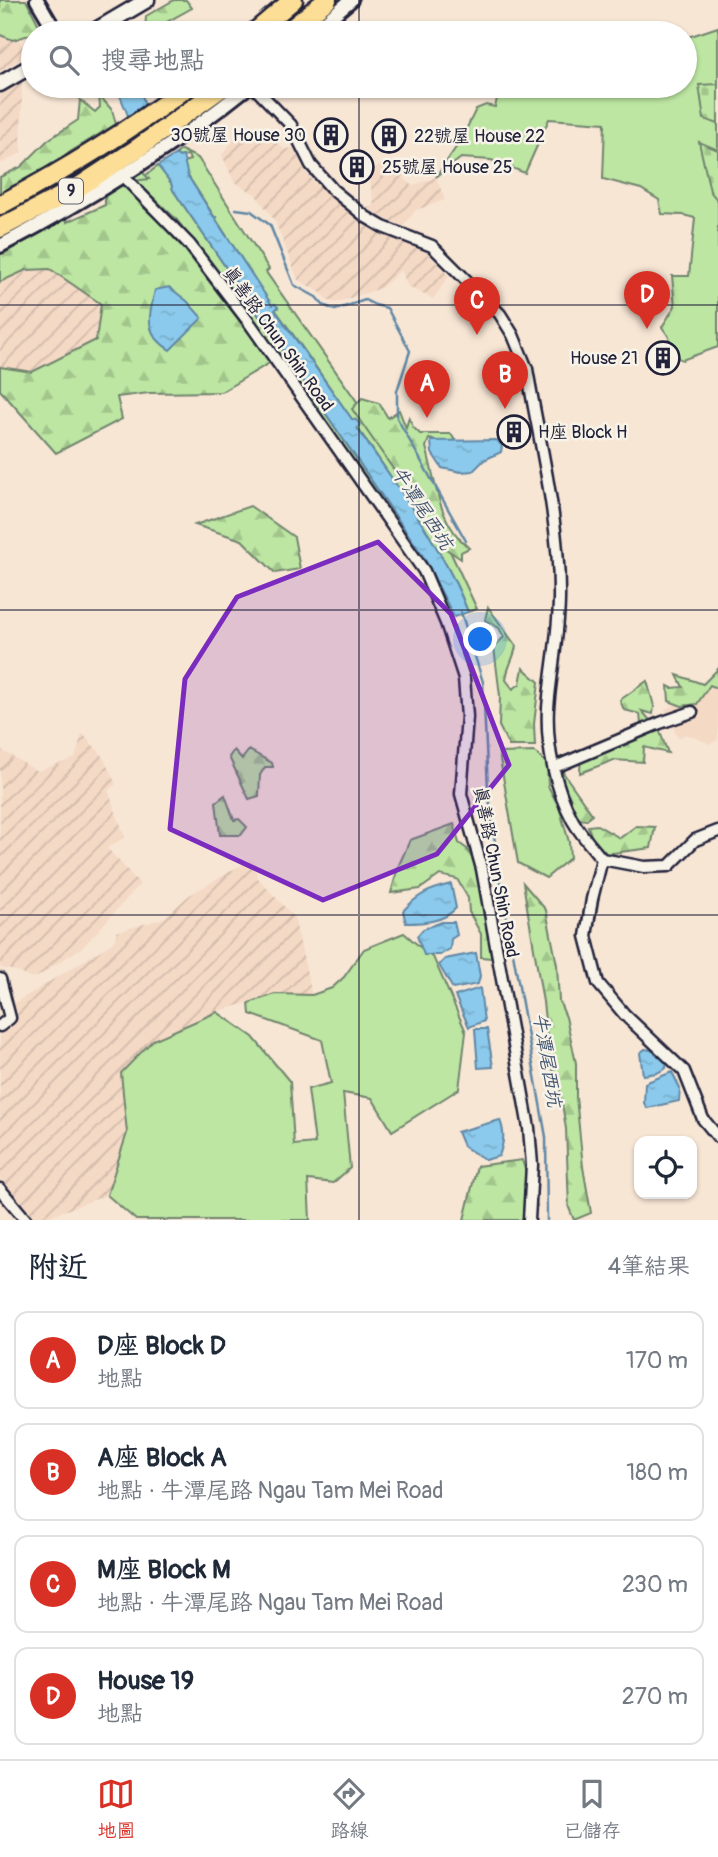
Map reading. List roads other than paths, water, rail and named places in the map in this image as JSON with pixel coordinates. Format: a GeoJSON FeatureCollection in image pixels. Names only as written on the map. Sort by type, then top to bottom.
{"type":"FeatureCollection","features":[{"type":"Feature","properties":{"kind":"highway"},"geometry":{"type":"LineString","coordinates":[[268,21],[293,0]]}},
{"type":"Feature","properties":{"kind":"highway"},"geometry":{"type":"LineString","coordinates":[[301,21],[327,0]]}},
{"type":"Feature","properties":{"kind":"highway","name":"9"},"geometry":{"type":"LineString","coordinates":[[0,205],[123,133],[173,98]]}},
{"type":"Feature","properties":{"kind":"highway","name":"9"},"geometry":{"type":"LineString","coordinates":[[0,228],[142,155],[183,126],[212,98]]}},
{"type":"Feature","properties":{"kind":"main road"},"geometry":{"type":"LineString","coordinates":[[111,21],[148,0]]}},
{"type":"Feature","properties":{"kind":"main road"},"geometry":{"type":"LineString","coordinates":[[0,84],[21,72]]}},
{"type":"Feature","properties":{"kind":"street"},"geometry":{"type":"LineString","coordinates":[[37,0],[47,21]]}},
{"type":"Feature","properties":{"kind":"street"},"geometry":{"type":"LineString","coordinates":[[326,21],[351,0]]}},
{"type":"Feature","properties":{"kind":"street"},"geometry":{"type":"LineString","coordinates":[[183,126],[231,98]]}},
{"type":"Feature","properties":{"kind":"street"},"geometry":{"type":"LineString","coordinates":[[263,98],[291,125],[311,165],[327,184],[366,217],[383,227],[432,246],[500,314],[518,346],[527,369],[555,533],[559,591],[548,709],[548,737],[558,786],[573,821],[602,859],[645,867],[669,866],[695,840],[718,831]]}},
{"type":"Feature","properties":{"kind":"street"},"geometry":{"type":"LineString","coordinates":[[0,246],[123,176],[142,155]]}},
{"type":"Feature","properties":{"kind":"street","name":"真善路 Chun Shin Road"},"geometry":{"type":"LineString","coordinates":[[123,176],[190,245],[251,325],[424,571],[446,623],[464,678],[467,717],[461,794],[482,869],[529,1128],[532,1165],[529,1220]]}},
{"type":"Feature","properties":{"kind":"street"},"geometry":{"type":"LineString","coordinates":[[555,768],[692,712]]}},
{"type":"Feature","properties":{"kind":"street"},"geometry":{"type":"LineString","coordinates":[[602,859],[586,936],[598,983],[625,1014],[684,1071],[703,1119],[718,1137]]}},
{"type":"Feature","properties":{"kind":"street"},"geometry":{"type":"LineString","coordinates":[[0,979],[10,1018],[0,1026]]}},
{"type":"Feature","properties":{"kind":"street"},"geometry":{"type":"LineString","coordinates":[[0,1189],[26,1220]]}},
{"type":"Feature","properties":{"kind":"water"},"geometry":{"type":"Polygon","coordinates":[[[121,98],[143,98],[145,106],[129,118],[121,98]]]}},
{"type":"Feature","properties":{"kind":"water"},"geometry":{"type":"Polygon","coordinates":[[[176,154],[183,156],[188,176],[272,305],[278,307],[275,310],[352,419],[360,425],[357,428],[432,540],[468,612],[454,617],[423,556],[173,190],[158,166],[176,154]]]}},
{"type":"Feature","properties":{"kind":"water"},"geometry":{"type":"Polygon","coordinates":[[[169,287],[187,301],[202,318],[170,350],[155,337],[150,324],[155,290],[169,287]]]}},
{"type":"Feature","properties":{"kind":"water"},"geometry":{"type":"Polygon","coordinates":[[[497,440],[502,446],[501,452],[484,460],[473,471],[461,472],[442,468],[432,453],[431,441],[497,440]]]}},
{"type":"Feature","properties":{"kind":"water"},"geometry":{"type":"Polygon","coordinates":[[[451,884],[456,908],[451,913],[433,921],[406,923],[403,911],[413,901],[430,891],[451,884]]]}},
{"type":"Feature","properties":{"kind":"water"},"geometry":{"type":"Polygon","coordinates":[[[442,922],[454,922],[457,935],[451,939],[450,949],[440,955],[424,955],[417,936],[423,929],[442,922]]]}},
{"type":"Feature","properties":{"kind":"water"},"geometry":{"type":"Polygon","coordinates":[[[476,953],[480,976],[478,984],[453,989],[439,965],[445,959],[476,953]]]}},
{"type":"Feature","properties":{"kind":"water"},"geometry":{"type":"Polygon","coordinates":[[[480,988],[484,1021],[469,1027],[455,996],[480,988]]]}},
{"type":"Feature","properties":{"kind":"water"},"geometry":{"type":"Polygon","coordinates":[[[475,1029],[487,1029],[493,1067],[478,1068],[475,1029]]]}},
{"type":"Feature","properties":{"kind":"water"},"geometry":{"type":"Polygon","coordinates":[[[645,1049],[667,1061],[666,1068],[657,1073],[643,1075],[640,1053],[645,1049]]]}},
{"type":"Feature","properties":{"kind":"water"},"geometry":{"type":"Polygon","coordinates":[[[672,1072],[680,1088],[679,1101],[647,1108],[644,1103],[645,1083],[672,1072]]]}},
{"type":"Feature","properties":{"kind":"water"},"geometry":{"type":"Polygon","coordinates":[[[500,1120],[503,1138],[499,1156],[486,1160],[463,1146],[457,1132],[500,1120]]]}},
{"type":"Feature","properties":{"kind":"waterway"},"geometry":{"type":"LineString","coordinates":[[236,209],[251,211],[270,225],[294,285],[316,297],[323,305],[335,310],[365,300],[387,308],[410,351],[397,391],[397,418],[466,541]]}},
{"type":"Feature","properties":{"kind":"waterway","name":"牛潭尾西坑"},"geometry":{"type":"LineString","coordinates":[[461,612],[483,682],[488,789],[500,881],[546,1137],[547,1220]]}},
{"type":"Feature","properties":{"kind":"place","name":"30號屋 House 30"},"geometry":{"type":"Point","coordinates":[331,135]}},
{"type":"Feature","properties":{"kind":"place","name":"22號屋 House 22"},"geometry":{"type":"Point","coordinates":[389,136]}},
{"type":"Feature","properties":{"kind":"place","name":"25號屋 House 25"},"geometry":{"type":"Point","coordinates":[357,167]}},
{"type":"Feature","properties":{"kind":"place","name":"House 19"},"geometry":{"type":"Point","coordinates":[647,329]}},
{"type":"Feature","properties":{"kind":"place","name":"M座 Block M"},"geometry":{"type":"Point","coordinates":[477,335]}},
{"type":"Feature","properties":{"kind":"place","name":"House 21"},"geometry":{"type":"Point","coordinates":[663,358]}},
{"type":"Feature","properties":{"kind":"place","name":"A座 Block A"},"geometry":{"type":"Point","coordinates":[505,409]}},
{"type":"Feature","properties":{"kind":"place","name":"D座 Block D"},"geometry":{"type":"Point","coordinates":[427,418]}},
{"type":"Feature","properties":{"kind":"place","name":"H座 Block H"},"geometry":{"type":"Point","coordinates":[514,432]}}]}
